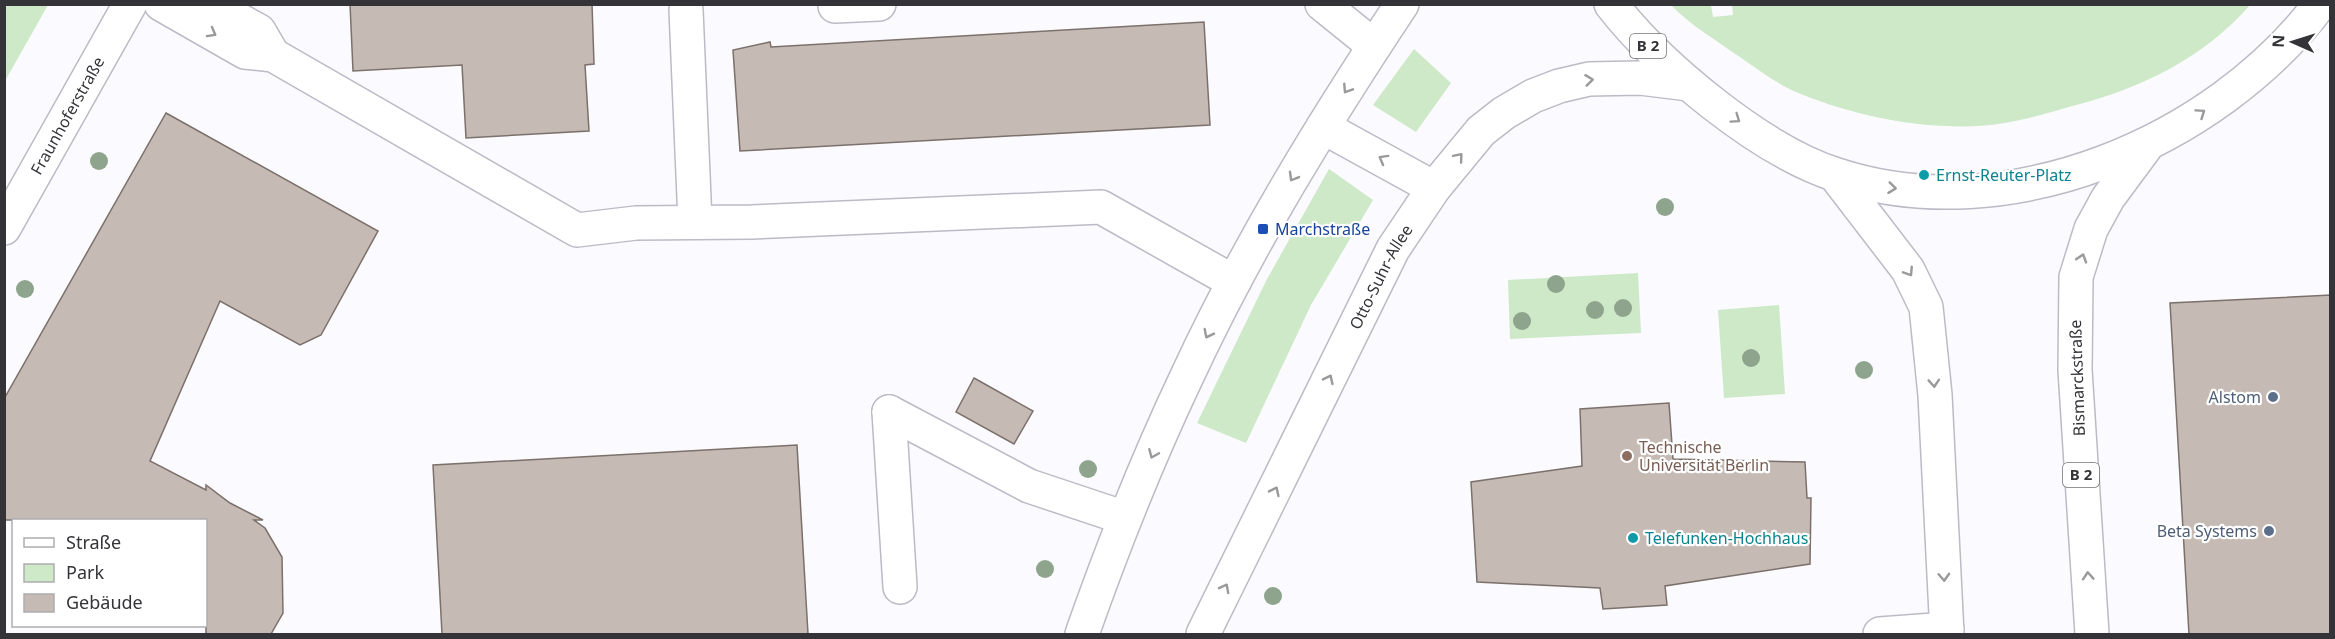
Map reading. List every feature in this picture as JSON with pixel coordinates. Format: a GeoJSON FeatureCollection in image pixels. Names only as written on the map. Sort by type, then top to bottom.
{"type":"FeatureCollection","features":[{"type":"Feature","properties":{"kind":"main road","name":"Fraunhoferstraße"},"geometry":{"type":"LineString","coordinates":[[4,228],[130,4]]}},
{"type":"Feature","properties":{"kind":"main road"},"geometry":{"type":"LineString","coordinates":[[161,4],[245,52],[273,55],[577,230],[636,223],[1101,207],[1234,282]]}},
{"type":"Feature","properties":{"kind":"main road"},"geometry":{"type":"LineString","coordinates":[[210,4],[259,31],[273,55]]}},
{"type":"Feature","properties":{"kind":"main road"},"geometry":{"type":"LineString","coordinates":[[836,6],[879,4]]}},
{"type":"Feature","properties":{"kind":"main road"},"geometry":{"type":"LineString","coordinates":[[1322,4],[1374,46]]}},
{"type":"Feature","properties":{"kind":"main road"},"geometry":{"type":"LineString","coordinates":[[1082,634],[1125,518],[1188,374],[1234,282],[1323,127],[1402,4]]}},
{"type":"Feature","properties":{"kind":"main road","name":"B 2"},"geometry":{"type":"LineString","coordinates":[[1611,4],[1628,25],[1689,84],[1737,121],[1783,150],[1835,175],[1908,270],[1926,307],[1935,395],[1947,632]]}},
{"type":"Feature","properties":{"kind":"main road","name":"B 2"},"geometry":{"type":"LineString","coordinates":[[2150,142],[2194,117],[2243,83],[2273,58],[2320,4]]}},
{"type":"Feature","properties":{"kind":"main road"},"geometry":{"type":"LineString","coordinates":[[686,10],[695,222]]}},
{"type":"Feature","properties":{"kind":"main road","name":"Otto-Suhr-Allee"},"geometry":{"type":"LineString","coordinates":[[1203,634],[1393,249],[1434,188],[1481,131],[1504,113],[1533,96],[1558,86],[1589,79],[1640,78],[1689,84]]}},
{"type":"Feature","properties":{"kind":"main road"},"geometry":{"type":"LineString","coordinates":[[1323,127],[1434,188]]}},
{"type":"Feature","properties":{"kind":"main road"},"geometry":{"type":"LineString","coordinates":[[1835,175],[1888,188],[1933,191],[2007,187],[2059,178],[2092,168],[2150,142]]}},
{"type":"Feature","properties":{"kind":"main road","name":"Bismarckstraße"},"geometry":{"type":"LineString","coordinates":[[2092,634],[2075,370],[2076,277],[2091,229],[2108,198],[2150,142]]}},
{"type":"Feature","properties":{"kind":"main road"},"geometry":{"type":"LineString","coordinates":[[900,587],[889,412],[1029,486],[1125,518]]}},
{"type":"Feature","properties":{"kind":"main road"},"geometry":{"type":"LineString","coordinates":[[1883,633],[1947,632]]}},
{"type":"Feature","properties":{"kind":"green space"},"geometry":{"type":"Polygon","coordinates":[[[1732,4],[2250,5],[2232,24],[2193,55],[2125,90],[2016,121],[1991,125],[1957,126],[1911,123],[1865,115],[1801,94],[1763,73],[1698,28],[1671,5],[1711,5],[1713,17],[1733,15],[1732,4]]]}},
{"type":"Feature","properties":{"kind":"green space"},"geometry":{"type":"Polygon","coordinates":[[[4,5],[48,5],[5,81],[4,5]]]}},
{"type":"Feature","properties":{"kind":"green space"},"geometry":{"type":"Polygon","coordinates":[[[1414,49],[1451,83],[1416,132],[1373,105],[1414,49]]]}},
{"type":"Feature","properties":{"kind":"green space"},"geometry":{"type":"Polygon","coordinates":[[[1329,169],[1373,200],[1311,305],[1246,443],[1197,423],[1267,279],[1329,169]]]}},
{"type":"Feature","properties":{"kind":"green space"},"geometry":{"type":"Polygon","coordinates":[[[1638,273],[1641,333],[1510,339],[1508,280],[1638,273]]]}},
{"type":"Feature","properties":{"kind":"green space"},"geometry":{"type":"Polygon","coordinates":[[[1779,305],[1785,394],[1724,398],[1718,310],[1779,305]]]}},
{"type":"Feature","properties":{"kind":"building"},"geometry":{"type":"Polygon","coordinates":[[[350,4],[592,4],[594,64],[585,65],[589,131],[466,138],[462,65],[353,71],[350,4]]]}},
{"type":"Feature","properties":{"kind":"building"},"geometry":{"type":"Polygon","coordinates":[[[1204,22],[1210,125],[740,151],[733,50],[770,42],[771,47],[1204,22]]]}},
{"type":"Feature","properties":{"kind":"building"},"geometry":{"type":"Polygon","coordinates":[[[166,113],[378,231],[321,335],[300,345],[220,301],[150,461],[206,490],[206,485],[230,503],[263,520],[254,520],[265,528],[282,557],[283,613],[271,634],[206,634],[207,519],[4,520],[4,399],[166,113]]]}},
{"type":"Feature","properties":{"kind":"building"},"geometry":{"type":"Polygon","coordinates":[[[2331,295],[2331,634],[2189,634],[2170,303],[2331,295]]]}},
{"type":"Feature","properties":{"kind":"building"},"geometry":{"type":"Polygon","coordinates":[[[974,378],[1033,411],[1014,444],[956,412],[974,378]]]}},
{"type":"Feature","properties":{"kind":"building","name":"Telefunken-Hochhaus"},"geometry":{"type":"Polygon","coordinates":[[[1669,403],[1673,459],[1805,462],[1807,498],[1811,498],[1810,564],[1665,586],[1667,605],[1603,609],[1600,588],[1477,582],[1471,482],[1582,466],[1580,409],[1669,403]]]}},
{"type":"Feature","properties":{"kind":"building"},"geometry":{"type":"Polygon","coordinates":[[[797,445],[808,634],[442,634],[433,465],[797,445]]]}},
{"type":"Feature","properties":{"kind":"place","name":"Ernst-Reuter-Platz"},"geometry":{"type":"Point","coordinates":[1924,175]}},
{"type":"Feature","properties":{"kind":"place","name":"Marchstraße"},"geometry":{"type":"Point","coordinates":[1263,229]}},
{"type":"Feature","properties":{"kind":"place","name":"Alstom"},"geometry":{"type":"Point","coordinates":[2273,397]}},
{"type":"Feature","properties":{"kind":"place","name":"Technische Universität Berlin"},"geometry":{"type":"Point","coordinates":[1627,456]}},
{"type":"Feature","properties":{"kind":"place","name":"Beta Systems"},"geometry":{"type":"Point","coordinates":[2269,531]}},
{"type":"Feature","properties":{"kind":"place","name":"Telefunken-Hochhaus"},"geometry":{"type":"Point","coordinates":[1633,538]}}]}
